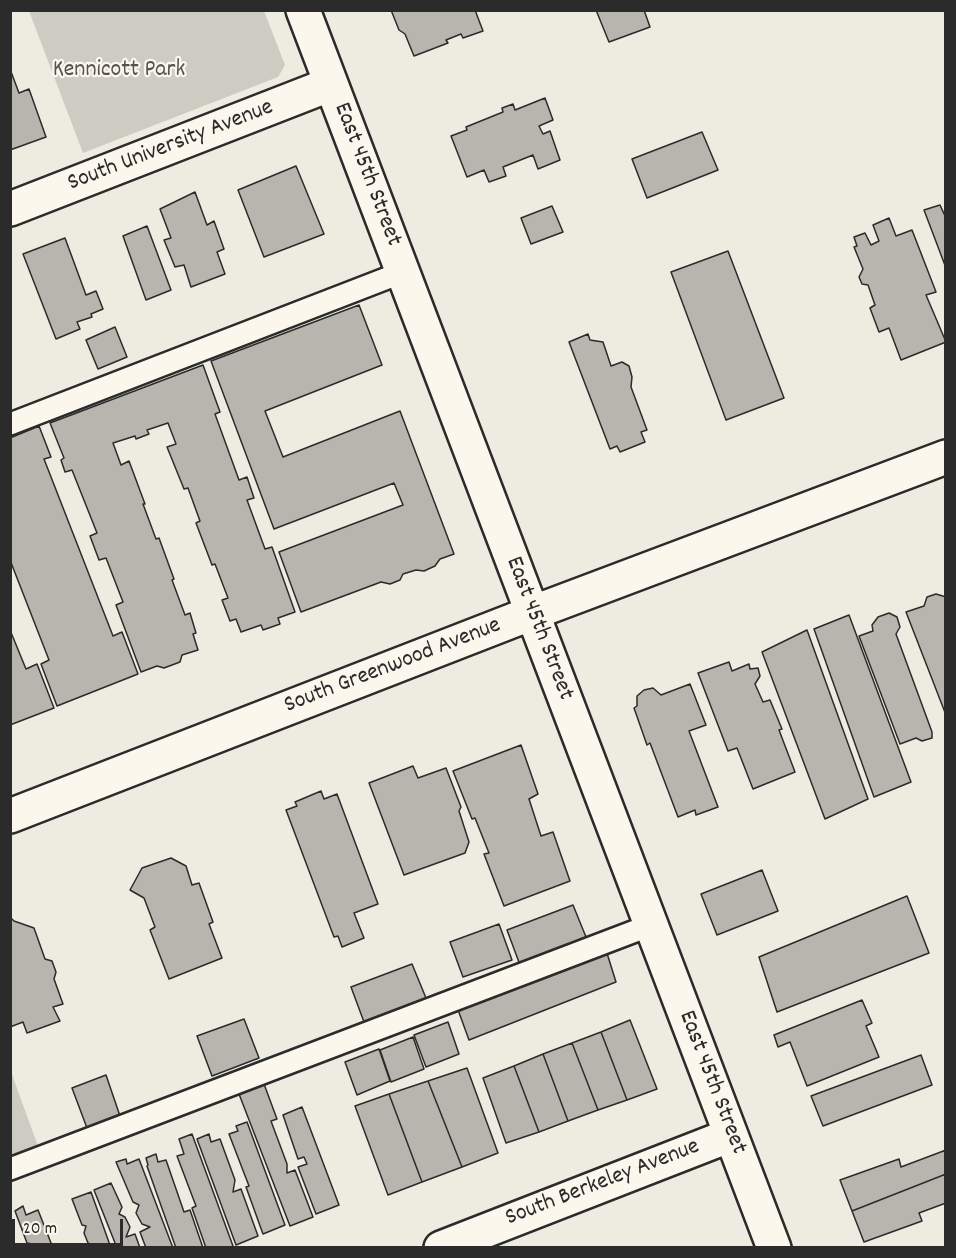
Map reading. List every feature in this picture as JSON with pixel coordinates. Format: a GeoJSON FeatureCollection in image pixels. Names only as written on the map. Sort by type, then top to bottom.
{"type":"FeatureCollection","features":[{"type":"Feature","properties":{"kind":"street","name":"East 45th Street"},"geometry":{"type":"LineString","coordinates":[[303,10],[774,1248]]}},
{"type":"Feature","properties":{"kind":"street","name":"South University Avenue"},"geometry":{"type":"LineString","coordinates":[[10,208],[331,84]]}},
{"type":"Feature","properties":{"kind":"street","name":"South Greenwood Avenue"},"geometry":{"type":"LineString","coordinates":[[10,816],[945,457]]}},
{"type":"Feature","properties":{"kind":"street","name":"South Berkeley Avenue"},"geometry":{"type":"LineString","coordinates":[[441,1248],[731,1134]]}},
{"type":"Feature","properties":{"kind":"lane"},"geometry":{"type":"LineString","coordinates":[[10,424],[403,272]]}},
{"type":"Feature","properties":{"kind":"lane"},"geometry":{"type":"LineString","coordinates":[[10,1169],[651,925]]}},
{"type":"Feature","properties":{"kind":"green space","name":"Kennicott Park"},"geometry":{"type":"Polygon","coordinates":[[[29,11],[264,11],[285,65],[278,77],[83,153],[29,11]]]}},
{"type":"Feature","properties":{"kind":"green space"},"geometry":{"type":"Polygon","coordinates":[[[10,1069],[39,1149],[10,1159],[10,1069]]]}},
{"type":"Feature","properties":{"kind":"building"},"geometry":{"type":"Polygon","coordinates":[[[391,10],[475,10],[483,31],[463,38],[461,34],[446,40],[448,43],[414,56],[391,10]]]}},
{"type":"Feature","properties":{"kind":"building"},"geometry":{"type":"Polygon","coordinates":[[[596,10],[644,10],[650,27],[609,42],[596,10]]]}},
{"type":"Feature","properties":{"kind":"building"},"geometry":{"type":"Polygon","coordinates":[[[10,69],[19,93],[29,89],[46,137],[10,150],[10,69]]]}},
{"type":"Feature","properties":{"kind":"building"},"geometry":{"type":"Polygon","coordinates":[[[545,98],[553,120],[539,126],[543,134],[550,131],[560,160],[538,169],[533,155],[503,167],[506,176],[489,182],[484,170],[467,177],[451,136],[467,130],[466,127],[503,112],[502,108],[513,104],[515,110],[545,98]]]}},
{"type":"Feature","properties":{"kind":"building"},"geometry":{"type":"Polygon","coordinates":[[[702,132],[718,170],[647,198],[632,159],[702,132]]]}},
{"type":"Feature","properties":{"kind":"building"},"geometry":{"type":"Polygon","coordinates":[[[296,166],[324,234],[264,257],[238,190],[296,166]]]}},
{"type":"Feature","properties":{"kind":"building"},"geometry":{"type":"Polygon","coordinates":[[[195,192],[207,225],[214,221],[224,249],[217,252],[225,274],[191,287],[184,265],[175,267],[164,240],[171,238],[160,209],[195,192]]]}},
{"type":"Feature","properties":{"kind":"building"},"geometry":{"type":"Polygon","coordinates":[[[940,205],[946,218],[946,268],[924,210],[940,205]]]}},
{"type":"Feature","properties":{"kind":"building"},"geometry":{"type":"Polygon","coordinates":[[[552,206],[563,232],[531,244],[521,218],[552,206]]]}},
{"type":"Feature","properties":{"kind":"building"},"geometry":{"type":"Polygon","coordinates":[[[889,218],[896,236],[912,230],[936,292],[926,295],[946,342],[901,360],[889,328],[879,332],[870,308],[875,305],[868,285],[862,284],[859,277],[863,269],[854,247],[857,246],[854,237],[865,233],[871,245],[879,241],[873,225],[889,218]]]}},
{"type":"Feature","properties":{"kind":"building"},"geometry":{"type":"Polygon","coordinates":[[[147,226],[171,290],[146,300],[123,236],[147,226]]]}},
{"type":"Feature","properties":{"kind":"building"},"geometry":{"type":"Polygon","coordinates":[[[65,238],[86,295],[96,291],[103,309],[91,314],[92,317],[77,322],[80,329],[56,339],[23,254],[65,238]]]}},
{"type":"Feature","properties":{"kind":"building"},"geometry":{"type":"Polygon","coordinates":[[[728,251],[784,398],[726,420],[671,272],[728,251]]]}},
{"type":"Feature","properties":{"kind":"building"},"geometry":{"type":"Polygon","coordinates":[[[359,305],[382,365],[265,411],[283,457],[400,411],[454,554],[440,559],[435,566],[424,571],[416,570],[403,574],[400,580],[390,584],[381,582],[301,612],[279,552],[403,505],[394,483],[274,529],[211,361],[359,305]]]}},
{"type":"Feature","properties":{"kind":"building"},"geometry":{"type":"Polygon","coordinates":[[[115,327],[127,357],[98,369],[86,340],[115,327]]]}},
{"type":"Feature","properties":{"kind":"building"},"geometry":{"type":"Polygon","coordinates":[[[588,334],[590,340],[603,342],[611,366],[622,362],[629,366],[632,377],[631,387],[647,430],[641,432],[645,442],[620,452],[617,446],[610,449],[569,342],[588,334]]]}},
{"type":"Feature","properties":{"kind":"building"},"geometry":{"type":"Polygon","coordinates":[[[203,365],[220,412],[215,414],[239,480],[247,477],[254,498],[247,500],[265,549],[272,547],[295,612],[278,618],[280,624],[263,630],[261,625],[241,632],[236,619],[230,621],[222,600],[228,598],[196,523],[200,521],[188,488],[184,489],[167,447],[176,444],[168,423],[147,430],[149,434],[136,439],[135,436],[113,443],[121,465],[129,461],[156,539],[159,538],[174,579],[172,580],[185,615],[190,613],[196,633],[193,634],[198,650],[182,655],[180,662],[164,668],[157,666],[141,672],[116,605],[123,602],[106,558],[99,560],[90,536],[97,533],[72,470],[65,472],[61,460],[64,458],[50,423],[203,365]]]}},
{"type":"Feature","properties":{"kind":"building"},"geometry":{"type":"Polygon","coordinates":[[[39,426],[51,457],[44,459],[113,636],[122,632],[138,674],[57,706],[41,664],[49,660],[10,560],[10,438],[39,426]]]}},
{"type":"Feature","properties":{"kind":"building"},"geometry":{"type":"Polygon","coordinates":[[[936,594],[946,597],[946,715],[906,612],[924,606],[927,597],[936,594]]]}},
{"type":"Feature","properties":{"kind":"building"},"geometry":{"type":"Polygon","coordinates":[[[889,613],[897,617],[900,627],[896,634],[932,732],[932,738],[922,741],[916,738],[900,744],[859,636],[873,631],[872,625],[878,617],[889,613]]]}},
{"type":"Feature","properties":{"kind":"building"},"geometry":{"type":"Polygon","coordinates":[[[849,615],[911,782],[874,797],[814,629],[849,615]]]}},
{"type":"Feature","properties":{"kind":"building"},"geometry":{"type":"Polygon","coordinates":[[[10,630],[26,669],[37,664],[54,708],[10,725],[10,630]]]}},
{"type":"Feature","properties":{"kind":"building"},"geometry":{"type":"Polygon","coordinates":[[[807,630],[868,799],[825,819],[762,652],[807,630]]]}},
{"type":"Feature","properties":{"kind":"building"},"geometry":{"type":"Polygon","coordinates":[[[729,662],[732,671],[749,664],[750,669],[758,668],[760,676],[755,684],[763,702],[770,700],[782,729],[779,730],[795,772],[753,789],[737,748],[728,751],[698,673],[729,662]]]}},
{"type":"Feature","properties":{"kind":"building"},"geometry":{"type":"Polygon","coordinates":[[[690,684],[706,725],[689,731],[718,807],[696,815],[695,810],[678,817],[634,708],[637,706],[637,696],[644,690],[653,688],[661,695],[690,684]]]}},
{"type":"Feature","properties":{"kind":"building"},"geometry":{"type":"Polygon","coordinates":[[[521,745],[538,794],[529,799],[541,836],[553,832],[570,881],[504,906],[484,854],[489,853],[475,818],[472,819],[453,771],[521,745]]]}},
{"type":"Feature","properties":{"kind":"building"},"geometry":{"type":"Polygon","coordinates":[[[413,766],[418,778],[446,768],[461,807],[459,811],[469,842],[465,853],[404,875],[369,783],[413,766]]]}},
{"type":"Feature","properties":{"kind":"building"},"geometry":{"type":"Polygon","coordinates":[[[321,791],[324,799],[337,794],[378,904],[354,913],[364,938],[342,947],[338,936],[334,937],[286,810],[297,806],[295,802],[321,791]]]}},
{"type":"Feature","properties":{"kind":"building"},"geometry":{"type":"Polygon","coordinates":[[[171,858],[186,866],[192,885],[199,883],[213,922],[209,924],[222,958],[169,979],[150,930],[155,927],[144,898],[130,890],[142,868],[171,858]]]}},
{"type":"Feature","properties":{"kind":"building"},"geometry":{"type":"Polygon","coordinates":[[[762,870],[778,911],[717,935],[701,894],[762,870]]]}},
{"type":"Feature","properties":{"kind":"building"},"geometry":{"type":"Polygon","coordinates":[[[907,896],[929,953],[777,1012],[759,957],[907,896]]]}},
{"type":"Feature","properties":{"kind":"building"},"geometry":{"type":"Polygon","coordinates":[[[573,905],[586,937],[520,965],[507,930],[573,905]]]}},
{"type":"Feature","properties":{"kind":"building"},"geometry":{"type":"Polygon","coordinates":[[[10,917],[14,921],[34,928],[45,959],[52,961],[56,972],[54,979],[63,1004],[53,1007],[60,1021],[27,1033],[23,1022],[10,1027],[10,917]]]}},
{"type":"Feature","properties":{"kind":"building"},"geometry":{"type":"Polygon","coordinates":[[[499,924],[512,960],[463,977],[450,942],[499,924]]]}},
{"type":"Feature","properties":{"kind":"building"},"geometry":{"type":"Polygon","coordinates":[[[606,950],[616,982],[469,1040],[457,1007],[606,950]]]}},
{"type":"Feature","properties":{"kind":"building"},"geometry":{"type":"Polygon","coordinates":[[[412,964],[426,998],[364,1022],[351,987],[412,964]]]}},
{"type":"Feature","properties":{"kind":"building"},"geometry":{"type":"Polygon","coordinates":[[[862,1000],[872,1023],[866,1026],[879,1057],[807,1086],[790,1042],[778,1047],[774,1035],[862,1000]]]}},
{"type":"Feature","properties":{"kind":"building"},"geometry":{"type":"Polygon","coordinates":[[[244,1019],[259,1058],[212,1076],[197,1036],[244,1019]]]}},
{"type":"Feature","properties":{"kind":"building"},"geometry":{"type":"Polygon","coordinates":[[[630,1020],[657,1089],[627,1100],[601,1032],[630,1020]]]}},
{"type":"Feature","properties":{"kind":"building"},"geometry":{"type":"Polygon","coordinates":[[[448,1022],[459,1054],[426,1067],[414,1035],[448,1022]]]}},
{"type":"Feature","properties":{"kind":"building"},"geometry":{"type":"Polygon","coordinates":[[[601,1032],[627,1100],[598,1110],[572,1043],[601,1032]]]}},
{"type":"Feature","properties":{"kind":"building"},"geometry":{"type":"Polygon","coordinates":[[[413,1037],[424,1069],[391,1082],[380,1050],[413,1037]]]}},
{"type":"Feature","properties":{"kind":"building"},"geometry":{"type":"Polygon","coordinates":[[[572,1043],[598,1110],[568,1121],[543,1054],[572,1043]]]}},
{"type":"Feature","properties":{"kind":"building"},"geometry":{"type":"Polygon","coordinates":[[[379,1049],[390,1081],[357,1095],[345,1062],[379,1049]]]}},
{"type":"Feature","properties":{"kind":"building"},"geometry":{"type":"Polygon","coordinates":[[[543,1054],[568,1121],[539,1132],[514,1066],[543,1054]]]}},
{"type":"Feature","properties":{"kind":"building"},"geometry":{"type":"Polygon","coordinates":[[[921,1055],[932,1085],[823,1126],[811,1096],[921,1055]]]}},
{"type":"Feature","properties":{"kind":"building"},"geometry":{"type":"Polygon","coordinates":[[[514,1066],[539,1132],[506,1143],[483,1078],[514,1066]]]}},
{"type":"Feature","properties":{"kind":"building"},"geometry":{"type":"Polygon","coordinates":[[[467,1068],[498,1153],[462,1167],[428,1081],[467,1068]]]}},
{"type":"Feature","properties":{"kind":"building"},"geometry":{"type":"Polygon","coordinates":[[[106,1075],[120,1116],[87,1128],[72,1088],[106,1075]]]}},
{"type":"Feature","properties":{"kind":"building"},"geometry":{"type":"Polygon","coordinates":[[[428,1081],[462,1167],[422,1182],[389,1094],[428,1081]]]}},
{"type":"Feature","properties":{"kind":"building"},"geometry":{"type":"Polygon","coordinates":[[[264,1084],[277,1119],[271,1121],[287,1164],[287,1173],[295,1170],[313,1217],[290,1226],[239,1094],[264,1084]]]}},
{"type":"Feature","properties":{"kind":"building"},"geometry":{"type":"Polygon","coordinates":[[[389,1094],[422,1182],[388,1195],[355,1106],[389,1094]]]}},
{"type":"Feature","properties":{"kind":"building"},"geometry":{"type":"Polygon","coordinates":[[[302,1107],[339,1205],[316,1214],[298,1167],[307,1164],[304,1157],[298,1159],[283,1115],[302,1107]]]}},
{"type":"Feature","properties":{"kind":"building"},"geometry":{"type":"Polygon","coordinates":[[[247,1122],[285,1225],[263,1234],[246,1187],[249,1186],[229,1134],[238,1131],[236,1126],[247,1122]]]}},
{"type":"Feature","properties":{"kind":"building"},"geometry":{"type":"Polygon","coordinates":[[[192,1134],[233,1246],[229,1248],[206,1248],[192,1208],[196,1206],[177,1156],[184,1154],[179,1139],[192,1134]]]}},
{"type":"Feature","properties":{"kind":"building"},"geometry":{"type":"Polygon","coordinates":[[[209,1134],[211,1142],[220,1139],[235,1180],[233,1192],[241,1189],[258,1236],[236,1245],[197,1139],[209,1134]]]}},
{"type":"Feature","properties":{"kind":"building"},"geometry":{"type":"Polygon","coordinates":[[[946,1150],[946,1174],[852,1211],[840,1180],[899,1159],[901,1167],[946,1150]]]}},
{"type":"Feature","properties":{"kind":"building"},"geometry":{"type":"Polygon","coordinates":[[[156,1154],[158,1162],[166,1160],[184,1212],[190,1210],[203,1248],[176,1248],[147,1166],[146,1158],[156,1154]]]}},
{"type":"Feature","properties":{"kind":"building"},"geometry":{"type":"Polygon","coordinates":[[[126,1159],[127,1164],[139,1159],[173,1248],[146,1248],[140,1232],[150,1227],[142,1224],[136,1213],[139,1205],[133,1202],[116,1162],[126,1159]]]}},
{"type":"Feature","properties":{"kind":"building"},"geometry":{"type":"Polygon","coordinates":[[[946,1174],[946,1203],[919,1213],[922,1221],[864,1242],[852,1211],[946,1174]]]}},
{"type":"Feature","properties":{"kind":"building"},"geometry":{"type":"Polygon","coordinates":[[[111,1183],[122,1207],[119,1214],[125,1217],[130,1227],[126,1237],[135,1234],[140,1248],[117,1248],[94,1190],[111,1183]]]}},
{"type":"Feature","properties":{"kind":"building"},"geometry":{"type":"Polygon","coordinates":[[[91,1192],[111,1248],[96,1248],[88,1243],[84,1233],[86,1226],[82,1225],[72,1199],[91,1192]]]}},
{"type":"Feature","properties":{"kind":"building"},"geometry":{"type":"Polygon","coordinates":[[[23,1206],[26,1215],[38,1210],[53,1248],[31,1248],[32,1244],[27,1243],[15,1211],[23,1206]]]}}]}
